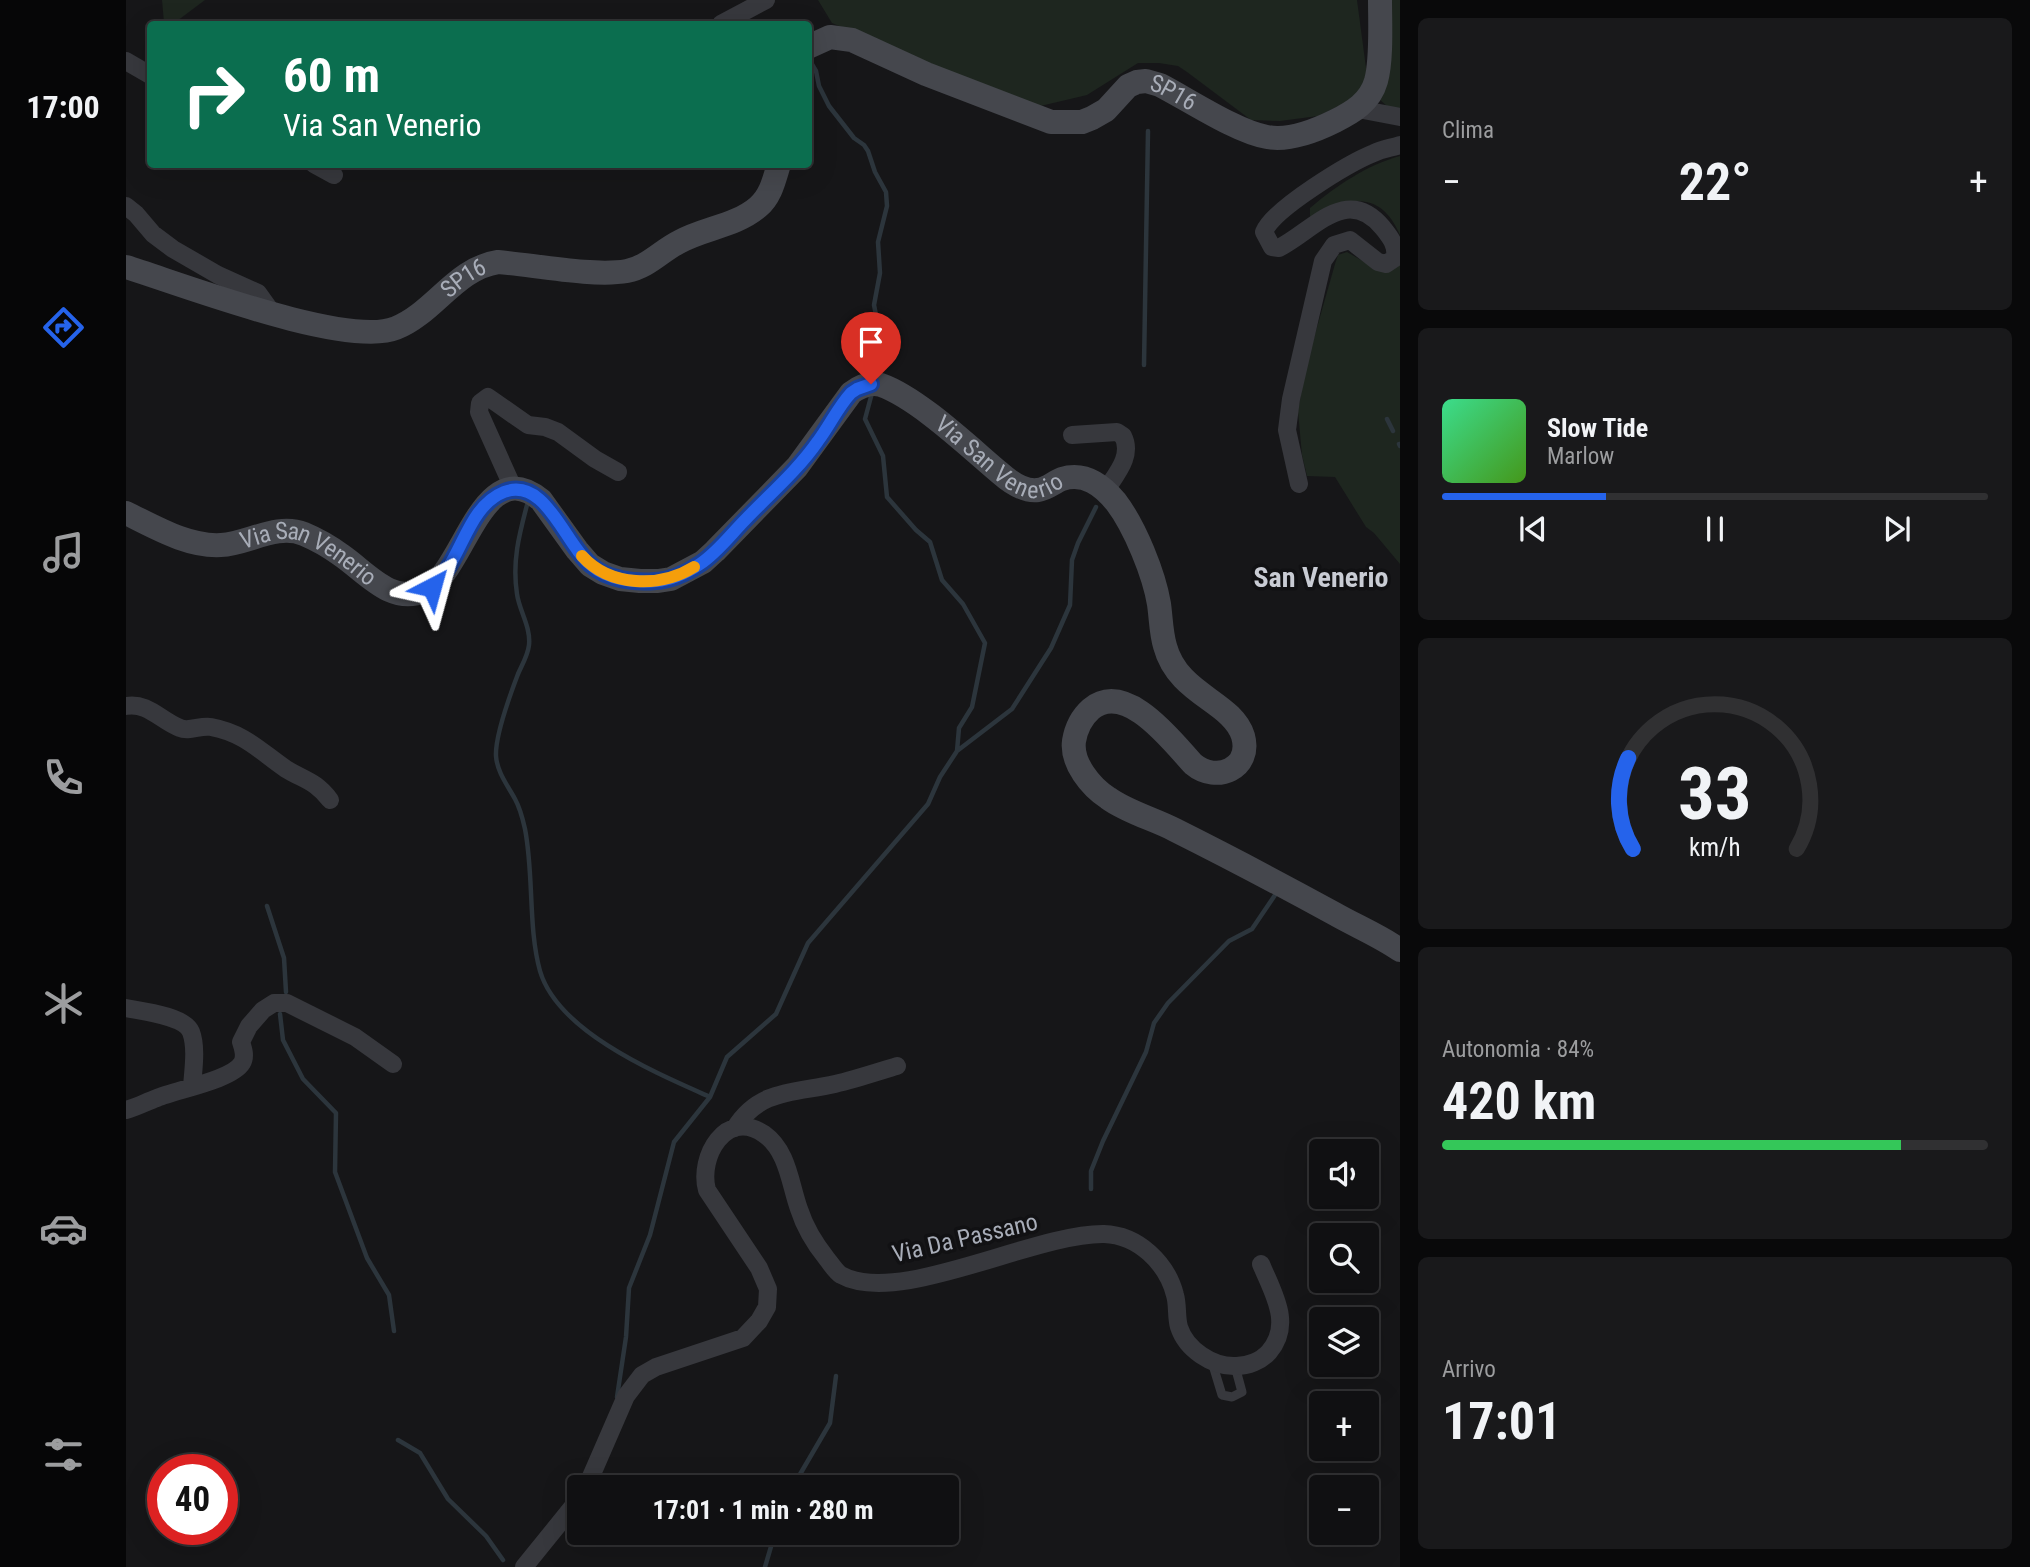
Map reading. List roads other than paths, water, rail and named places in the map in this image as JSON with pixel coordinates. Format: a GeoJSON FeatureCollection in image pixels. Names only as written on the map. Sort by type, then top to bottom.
{"type":"FeatureCollection","features":[{"type":"Feature","properties":{"kind":"street"},"geometry":{"type":"LineString","coordinates":[[1357,109],[1370,94],[1377,80],[1380,0]]}},
{"type":"Feature","properties":{"kind":"street"},"geometry":{"type":"LineString","coordinates":[[727,21],[766,1]]}},
{"type":"Feature","properties":{"kind":"street","name":"SP16"},"geometry":{"type":"LineString","coordinates":[[812,45],[830,37],[852,40],[926,74],[1051,122],[1082,122],[1092,118],[1106,110],[1128,86],[1146,81],[1160,85],[1247,131],[1269,137],[1308,132],[1357,109]]}},
{"type":"Feature","properties":{"kind":"street"},"geometry":{"type":"LineString","coordinates":[[126,61],[147,73]]}},
{"type":"Feature","properties":{"kind":"street"},"geometry":{"type":"LineString","coordinates":[[1357,109],[1400,117]]}},
{"type":"Feature","properties":{"kind":"street"},"geometry":{"type":"LineString","coordinates":[[1299,484],[1287,430],[1291,399],[1324,261],[1334,245],[1342,241],[1350,240],[1358,244],[1378,262],[1386,264],[1395,258],[1396,251],[1392,239],[1375,219],[1355,208],[1344,209],[1328,216],[1279,248],[1272,247],[1266,241],[1264,232],[1273,218],[1334,174],[1374,153],[1400,145]]}},
{"type":"Feature","properties":{"kind":"street"},"geometry":{"type":"LineString","coordinates":[[321,168],[334,175]]}},
{"type":"Feature","properties":{"kind":"street","name":"SP16"},"geometry":{"type":"LineString","coordinates":[[126,267],[272,314],[337,330],[379,333],[408,323],[473,270],[486,264],[498,262],[610,272],[642,266],[696,233],[751,213],[768,196],[778,168]]}},
{"type":"Feature","properties":{"kind":"street"},"geometry":{"type":"LineString","coordinates":[[126,205],[153,234],[173,249],[218,275],[258,293],[272,314]]}},
{"type":"Feature","properties":{"kind":"street","name":"Via San Venerio"},"geometry":{"type":"LineString","coordinates":[[126,513],[161,530],[205,545],[224,545],[278,532],[298,532],[341,555],[381,586],[406,595],[424,591],[439,581],[484,506],[493,497],[514,490],[531,492],[541,500],[590,565],[620,579],[671,579],[703,562],[797,467],[818,442],[844,401],[857,389],[871,384],[880,385],[918,407],[1019,486],[1040,490],[1075,477],[1086,478],[1106,491],[1124,514],[1150,571],[1169,661],[1188,684],[1232,718],[1243,736],[1244,748],[1239,760],[1227,772],[1202,772],[1137,709],[1109,701],[1091,709],[1076,730],[1074,747],[1088,779],[1109,799],[1261,873],[1400,950]]}},
{"type":"Feature","properties":{"kind":"street"},"geometry":{"type":"LineString","coordinates":[[514,490],[479,412],[480,403],[488,397],[528,425],[558,432],[618,472]]}},
{"type":"Feature","properties":{"kind":"street"},"geometry":{"type":"LineString","coordinates":[[1072,435],[1117,432],[1123,436],[1127,449],[1125,460],[1106,491]]}},
{"type":"Feature","properties":{"kind":"street"},"geometry":{"type":"LineString","coordinates":[[126,706],[143,706],[182,730],[209,726],[243,737],[287,769],[321,788],[330,800]]}},
{"type":"Feature","properties":{"kind":"street"},"geometry":{"type":"LineString","coordinates":[[126,1110],[157,1097],[200,1086],[238,1066],[243,1061],[241,1042],[249,1026],[263,1010],[274,1003],[287,1003],[355,1037],[393,1064]]}},
{"type":"Feature","properties":{"kind":"street"},"geometry":{"type":"LineString","coordinates":[[126,1008],[172,1018],[185,1024],[191,1031],[192,1087]]}},
{"type":"Feature","properties":{"kind":"street"},"geometry":{"type":"LineString","coordinates":[[592,1475],[626,1395],[642,1375],[656,1367],[743,1338],[759,1321],[769,1299],[768,1289],[759,1268],[708,1190],[704,1177],[709,1152],[725,1132],[735,1128],[744,1114],[759,1102],[773,1096],[833,1084],[897,1066]]}},
{"type":"Feature","properties":{"kind":"street","name":"Via Da Passano"},"geometry":{"type":"LineString","coordinates":[[735,1128],[751,1129],[765,1135],[777,1149],[787,1167],[799,1211],[814,1243],[840,1275],[864,1282],[909,1282],[1034,1246],[1104,1234],[1125,1238],[1146,1249],[1163,1268],[1175,1294],[1179,1327],[1191,1348],[1212,1362]]}},
{"type":"Feature","properties":{"kind":"street"},"geometry":{"type":"LineString","coordinates":[[1212,1362],[1236,1366],[1262,1360],[1277,1343],[1282,1324],[1277,1303],[1261,1264]]}},
{"type":"Feature","properties":{"kind":"street"},"geometry":{"type":"LineString","coordinates":[[524,1567],[567,1514]]}},
{"type":"Feature","properties":{"kind":"lane"},"geometry":{"type":"LineString","coordinates":[[1212,1362],[1222,1395],[1232,1397],[1242,1392],[1236,1366]]}},
{"type":"Feature","properties":{"kind":"waterway"},"geometry":{"type":"LineString","coordinates":[[812,64],[829,106],[868,151],[886,192],[887,206],[878,242],[880,273],[874,305],[883,350],[877,370]]}},
{"type":"Feature","properties":{"kind":"waterway"},"geometry":{"type":"LineString","coordinates":[[1144,365],[1148,131]]}},
{"type":"Feature","properties":{"kind":"waterway"},"geometry":{"type":"LineString","coordinates":[[872,393],[865,419],[883,456],[887,497],[930,542],[942,580],[963,604],[985,643],[972,707],[959,728],[957,751]]}},
{"type":"Feature","properties":{"kind":"waterway"},"geometry":{"type":"LineString","coordinates":[[1387,419],[1393,431]]}},
{"type":"Feature","properties":{"kind":"waterway"},"geometry":{"type":"LineString","coordinates":[[527,505],[515,571],[517,594],[529,645],[504,715],[496,756],[525,829],[534,937],[540,971],[550,993],[587,1031],[637,1063],[710,1097]]}},
{"type":"Feature","properties":{"kind":"waterway"},"geometry":{"type":"LineString","coordinates":[[617,1397],[626,1337],[629,1288],[650,1235],[674,1142],[710,1097],[727,1057],[776,1014],[808,943],[928,804],[940,777],[957,751],[1012,709],[1051,648],[1070,605],[1072,560],[1096,507]]}},
{"type":"Feature","properties":{"kind":"waterway"},"geometry":{"type":"LineString","coordinates":[[1091,1189],[1091,1171],[1146,1052],[1154,1023],[1168,1003],[1229,941],[1252,929],[1275,895]]}},
{"type":"Feature","properties":{"kind":"waterway"},"geometry":{"type":"LineString","coordinates":[[267,906],[284,958],[286,992]]}},
{"type":"Feature","properties":{"kind":"waterway"},"geometry":{"type":"LineString","coordinates":[[280,1014],[283,1040],[303,1079],[336,1113],[335,1172],[367,1258],[389,1295],[394,1331]]}},
{"type":"Feature","properties":{"kind":"waterway"},"geometry":{"type":"LineString","coordinates":[[800,1475],[830,1423],[836,1376]]}},
{"type":"Feature","properties":{"kind":"waterway"},"geometry":{"type":"LineString","coordinates":[[398,1440],[420,1453],[448,1499],[486,1536],[503,1560]]}},
{"type":"Feature","properties":{"kind":"waterway"},"geometry":{"type":"LineString","coordinates":[[765,1567],[771,1545]]}},
{"type":"Feature","properties":{"kind":"district","name":"San Venerio"},"geometry":{"type":"Point","coordinates":[1321,577]}}]}
